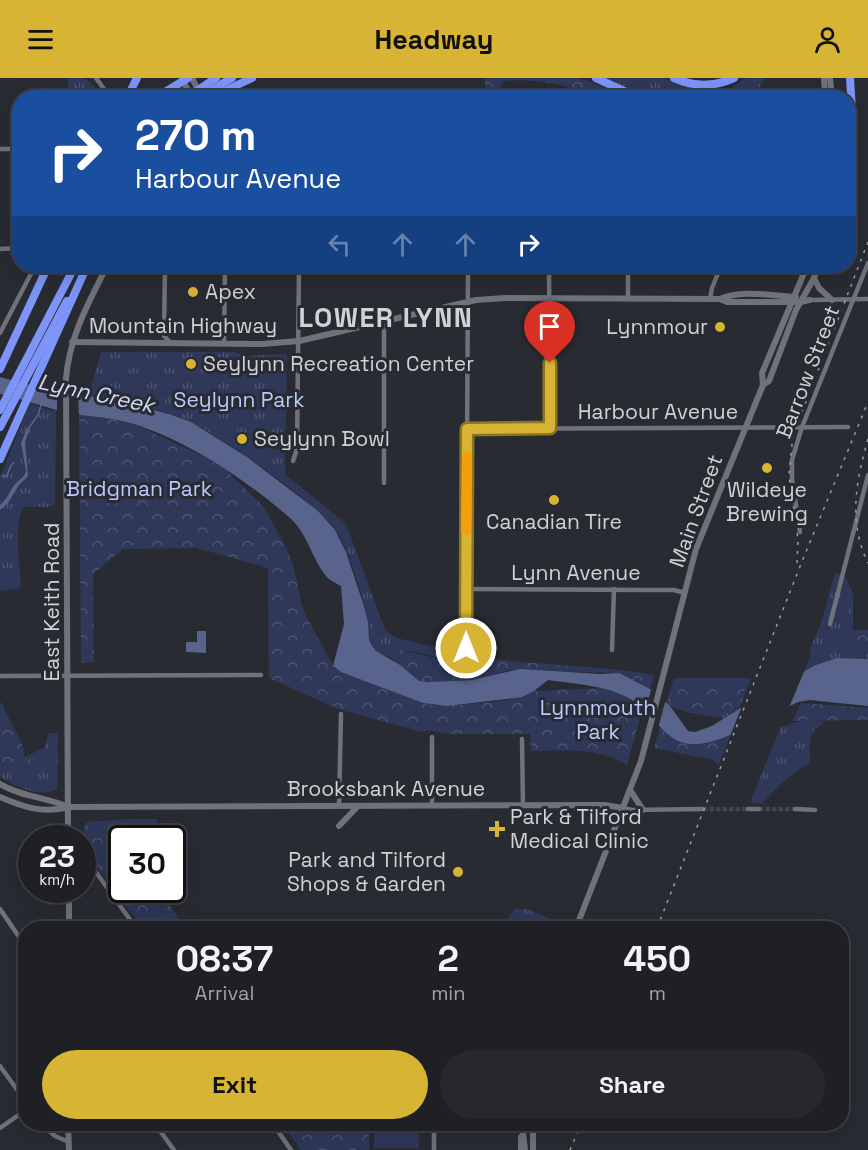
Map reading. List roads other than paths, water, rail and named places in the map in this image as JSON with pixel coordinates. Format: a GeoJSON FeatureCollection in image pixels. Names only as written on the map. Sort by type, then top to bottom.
{"type":"FeatureCollection","features":[{"type":"Feature","properties":{"kind":"highway"},"geometry":{"type":"LineString","coordinates":[[169,90],[190,78]]}},
{"type":"Feature","properties":{"kind":"highway"},"geometry":{"type":"LineString","coordinates":[[198,90],[216,78]]}},
{"type":"Feature","properties":{"kind":"highway"},"geometry":{"type":"LineString","coordinates":[[213,90],[232,78]]}},
{"type":"Feature","properties":{"kind":"highway"},"geometry":{"type":"LineString","coordinates":[[227,90],[252,78]]}},
{"type":"Feature","properties":{"kind":"highway"},"geometry":{"type":"LineString","coordinates":[[596,78],[622,90]]}},
{"type":"Feature","properties":{"kind":"highway"},"geometry":{"type":"LineString","coordinates":[[674,78],[689,84],[705,85],[734,78]]}},
{"type":"Feature","properties":{"kind":"highway"},"geometry":{"type":"LineString","coordinates":[[0,369],[45,273]]}},
{"type":"Feature","properties":{"kind":"highway"},"geometry":{"type":"LineString","coordinates":[[1,425],[72,273]]}},
{"type":"Feature","properties":{"kind":"highway"},"geometry":{"type":"LineString","coordinates":[[0,410],[82,273]]}},
{"type":"Feature","properties":{"kind":"highway"},"geometry":{"type":"LineString","coordinates":[[0,459],[83,273]]}},
{"type":"Feature","properties":{"kind":"main road","name":"East Keith Road"},"geometry":{"type":"LineString","coordinates":[[68,825],[66,379],[72,342],[84,311],[103,273]]}},
{"type":"Feature","properties":{"kind":"main road","name":"Main Street"},"geometry":{"type":"LineString","coordinates":[[579,921],[641,761],[696,549],[763,385],[762,373],[804,273]]}},
{"type":"Feature","properties":{"kind":"main road","name":"Main Street"},"geometry":{"type":"LineString","coordinates":[[763,385],[769,381],[816,273]]}},
{"type":"Feature","properties":{"kind":"main road"},"geometry":{"type":"LineString","coordinates":[[814,278],[819,288],[832,300]]}},
{"type":"Feature","properties":{"kind":"main road","name":"Mountain Highway"},"geometry":{"type":"LineString","coordinates":[[72,342],[299,341],[467,301],[550,298],[720,299],[727,302],[805,300]]}},
{"type":"Feature","properties":{"kind":"main road"},"geometry":{"type":"LineString","coordinates":[[0,784],[24,795],[55,801],[68,807]]}},
{"type":"Feature","properties":{"kind":"main road"},"geometry":{"type":"LineString","coordinates":[[630,790],[642,810]]}},
{"type":"Feature","properties":{"kind":"main road"},"geometry":{"type":"LineString","coordinates":[[0,797],[36,809],[55,811],[68,807]]}},
{"type":"Feature","properties":{"kind":"main road","name":"Brooksbank Avenue"},"geometry":{"type":"LineString","coordinates":[[68,807],[609,805],[623,808]]}},
{"type":"Feature","properties":{"kind":"main road"},"geometry":{"type":"LineString","coordinates":[[339,826],[358,806]]}},
{"type":"Feature","properties":{"kind":"main road"},"geometry":{"type":"LineString","coordinates":[[69,903],[69,921]]}},
{"type":"Feature","properties":{"kind":"main road"},"geometry":{"type":"LineString","coordinates":[[68,1131],[69,1150]]}},
{"type":"Feature","properties":{"kind":"main road"},"geometry":{"type":"LineString","coordinates":[[520,1150],[522,1131]]}},
{"type":"Feature","properties":{"kind":"main road"},"geometry":{"type":"LineString","coordinates":[[523,1131],[525,1150]]}},
{"type":"Feature","properties":{"kind":"main road"},"geometry":{"type":"LineString","coordinates":[[533,1131],[533,1150]]}},
{"type":"Feature","properties":{"kind":"street","name":"Barrow Street"},"geometry":{"type":"LineString","coordinates":[[800,532],[792,479],[792,460],[802,427],[868,263]]}},
{"type":"Feature","properties":{"kind":"street"},"geometry":{"type":"LineString","coordinates":[[0,333],[31,273]]}},
{"type":"Feature","properties":{"kind":"street"},"geometry":{"type":"LineString","coordinates":[[157,343],[164,336],[165,273]]}},
{"type":"Feature","properties":{"kind":"street"},"geometry":{"type":"LineString","coordinates":[[224,343],[225,273]]}},
{"type":"Feature","properties":{"kind":"street"},"geometry":{"type":"LineString","coordinates":[[293,461],[297,449],[299,273]]}},
{"type":"Feature","properties":{"kind":"street"},"geometry":{"type":"LineString","coordinates":[[466,648],[468,273]]}},
{"type":"Feature","properties":{"kind":"street"},"geometry":{"type":"LineString","coordinates":[[549,273],[550,428]]}},
{"type":"Feature","properties":{"kind":"street"},"geometry":{"type":"LineString","coordinates":[[628,273],[628,299]]}},
{"type":"Feature","properties":{"kind":"street"},"geometry":{"type":"LineString","coordinates":[[710,299],[718,273]]}},
{"type":"Feature","properties":{"kind":"street","name":"Mountain Highway"},"geometry":{"type":"LineString","coordinates":[[805,300],[868,299]]}},
{"type":"Feature","properties":{"kind":"street"},"geometry":{"type":"LineString","coordinates":[[384,321],[384,483]]}},
{"type":"Feature","properties":{"kind":"street"},"geometry":{"type":"LineString","coordinates":[[164,336],[171,343]]}},
{"type":"Feature","properties":{"kind":"street","name":"Harbour Avenue"},"geometry":{"type":"LineString","coordinates":[[467,429],[848,427]]}},
{"type":"Feature","properties":{"kind":"street"},"geometry":{"type":"LineString","coordinates":[[830,624],[868,475]]}},
{"type":"Feature","properties":{"kind":"street","name":"Lynn Avenue"},"geometry":{"type":"LineString","coordinates":[[466,589],[674,590],[686,593]]}},
{"type":"Feature","properties":{"kind":"street"},"geometry":{"type":"LineString","coordinates":[[612,650],[614,589]]}},
{"type":"Feature","properties":{"kind":"street"},"geometry":{"type":"LineString","coordinates":[[0,676],[261,675]]}},
{"type":"Feature","properties":{"kind":"street"},"geometry":{"type":"LineString","coordinates":[[339,806],[341,714]]}},
{"type":"Feature","properties":{"kind":"street"},"geometry":{"type":"LineString","coordinates":[[432,737],[432,806]]}},
{"type":"Feature","properties":{"kind":"street"},"geometry":{"type":"LineString","coordinates":[[522,740],[523,806]]}},
{"type":"Feature","properties":{"kind":"street","name":"Brooksbank Avenue"},"geometry":{"type":"LineString","coordinates":[[623,808],[703,809]]}},
{"type":"Feature","properties":{"kind":"street"},"geometry":{"type":"LineString","coordinates":[[748,809],[759,809]]}},
{"type":"Feature","properties":{"kind":"street"},"geometry":{"type":"LineString","coordinates":[[795,809],[815,810]]}},
{"type":"Feature","properties":{"kind":"street"},"geometry":{"type":"LineString","coordinates":[[96,872],[131,921]]}},
{"type":"Feature","properties":{"kind":"street"},"geometry":{"type":"LineString","coordinates":[[0,909],[18,935]]}},
{"type":"Feature","properties":{"kind":"street"},"geometry":{"type":"LineString","coordinates":[[0,1066],[18,1091]]}},
{"type":"Feature","properties":{"kind":"street"},"geometry":{"type":"LineString","coordinates":[[0,1128],[18,1116]]}},
{"type":"Feature","properties":{"kind":"street"},"geometry":{"type":"LineString","coordinates":[[50,1131],[69,1142]]}},
{"type":"Feature","properties":{"kind":"street"},"geometry":{"type":"LineString","coordinates":[[161,1131],[174,1150]]}},
{"type":"Feature","properties":{"kind":"street"},"geometry":{"type":"LineString","coordinates":[[278,1131],[291,1150]]}},
{"type":"Feature","properties":{"kind":"street"},"geometry":{"type":"LineString","coordinates":[[434,1131],[434,1150]]}},
{"type":"Feature","properties":{"kind":"waterway","name":"Lynn Creek"},"geometry":{"type":"LineString","coordinates":[[28,429],[38,415],[41,405]]}},
{"type":"Feature","properties":{"kind":"waterway"},"geometry":{"type":"LineString","coordinates":[[2,476],[7,476],[14,463]]}},
{"type":"Feature","properties":{"kind":"tunnel"},"geometry":{"type":"LineString","coordinates":[[703,809],[748,809]]}},
{"type":"Feature","properties":{"kind":"tunnel"},"geometry":{"type":"LineString","coordinates":[[759,809],[795,809]]}},
{"type":"Feature","properties":{"kind":"railway"},"geometry":{"type":"LineString","coordinates":[[856,273],[868,242]]}},
{"type":"Feature","properties":{"kind":"railway"},"geometry":{"type":"LineString","coordinates":[[797,563],[798,539],[789,475],[793,435],[856,273]]}},
{"type":"Feature","properties":{"kind":"railway"},"geometry":{"type":"LineString","coordinates":[[660,921],[801,564],[868,402]]}},
{"type":"Feature","properties":{"kind":"railway"},"geometry":{"type":"LineString","coordinates":[[868,439],[860,470],[856,501],[858,532],[868,563]]}},
{"type":"Feature","properties":{"kind":"railway"},"geometry":{"type":"LineString","coordinates":[[570,1150],[578,1131]]}},
{"type":"Feature","properties":{"kind":"place","name":"Apex"},"geometry":{"type":"Point","coordinates":[193,292]}},
{"type":"Feature","properties":{"kind":"place","name":"Lynnmour"},"geometry":{"type":"Point","coordinates":[720,327]}},
{"type":"Feature","properties":{"kind":"place","name":"Seylynn Recreation Center"},"geometry":{"type":"Point","coordinates":[191,364]}},
{"type":"Feature","properties":{"kind":"place","name":"Seylynn Bowl"},"geometry":{"type":"Point","coordinates":[242,439]}},
{"type":"Feature","properties":{"kind":"place","name":"Wildeye Brewing"},"geometry":{"type":"Point","coordinates":[767,468]}},
{"type":"Feature","properties":{"kind":"place","name":"Canadian Tire"},"geometry":{"type":"Point","coordinates":[554,500]}},
{"type":"Feature","properties":{"kind":"place","name":"Park & Tilford Medical Clinic"},"geometry":{"type":"Point","coordinates":[497,829]}},
{"type":"Feature","properties":{"kind":"place","name":"Park and Tilford Shops & Garden"},"geometry":{"type":"Point","coordinates":[458,872]}},
{"type":"Feature","properties":{"kind":"district","name":"LOWER LYNN"},"geometry":{"type":"Point","coordinates":[386,318]}},
{"type":"Feature","properties":{"kind":"park label","name":"Seylynn Park"},"geometry":{"type":"Point","coordinates":[239,400]}},
{"type":"Feature","properties":{"kind":"park label","name":"Bridgman Park"},"geometry":{"type":"Point","coordinates":[139,489]}},
{"type":"Feature","properties":{"kind":"park label","name":"Lynnmouth Park"},"geometry":{"type":"Point","coordinates":[598,720]}}]}
